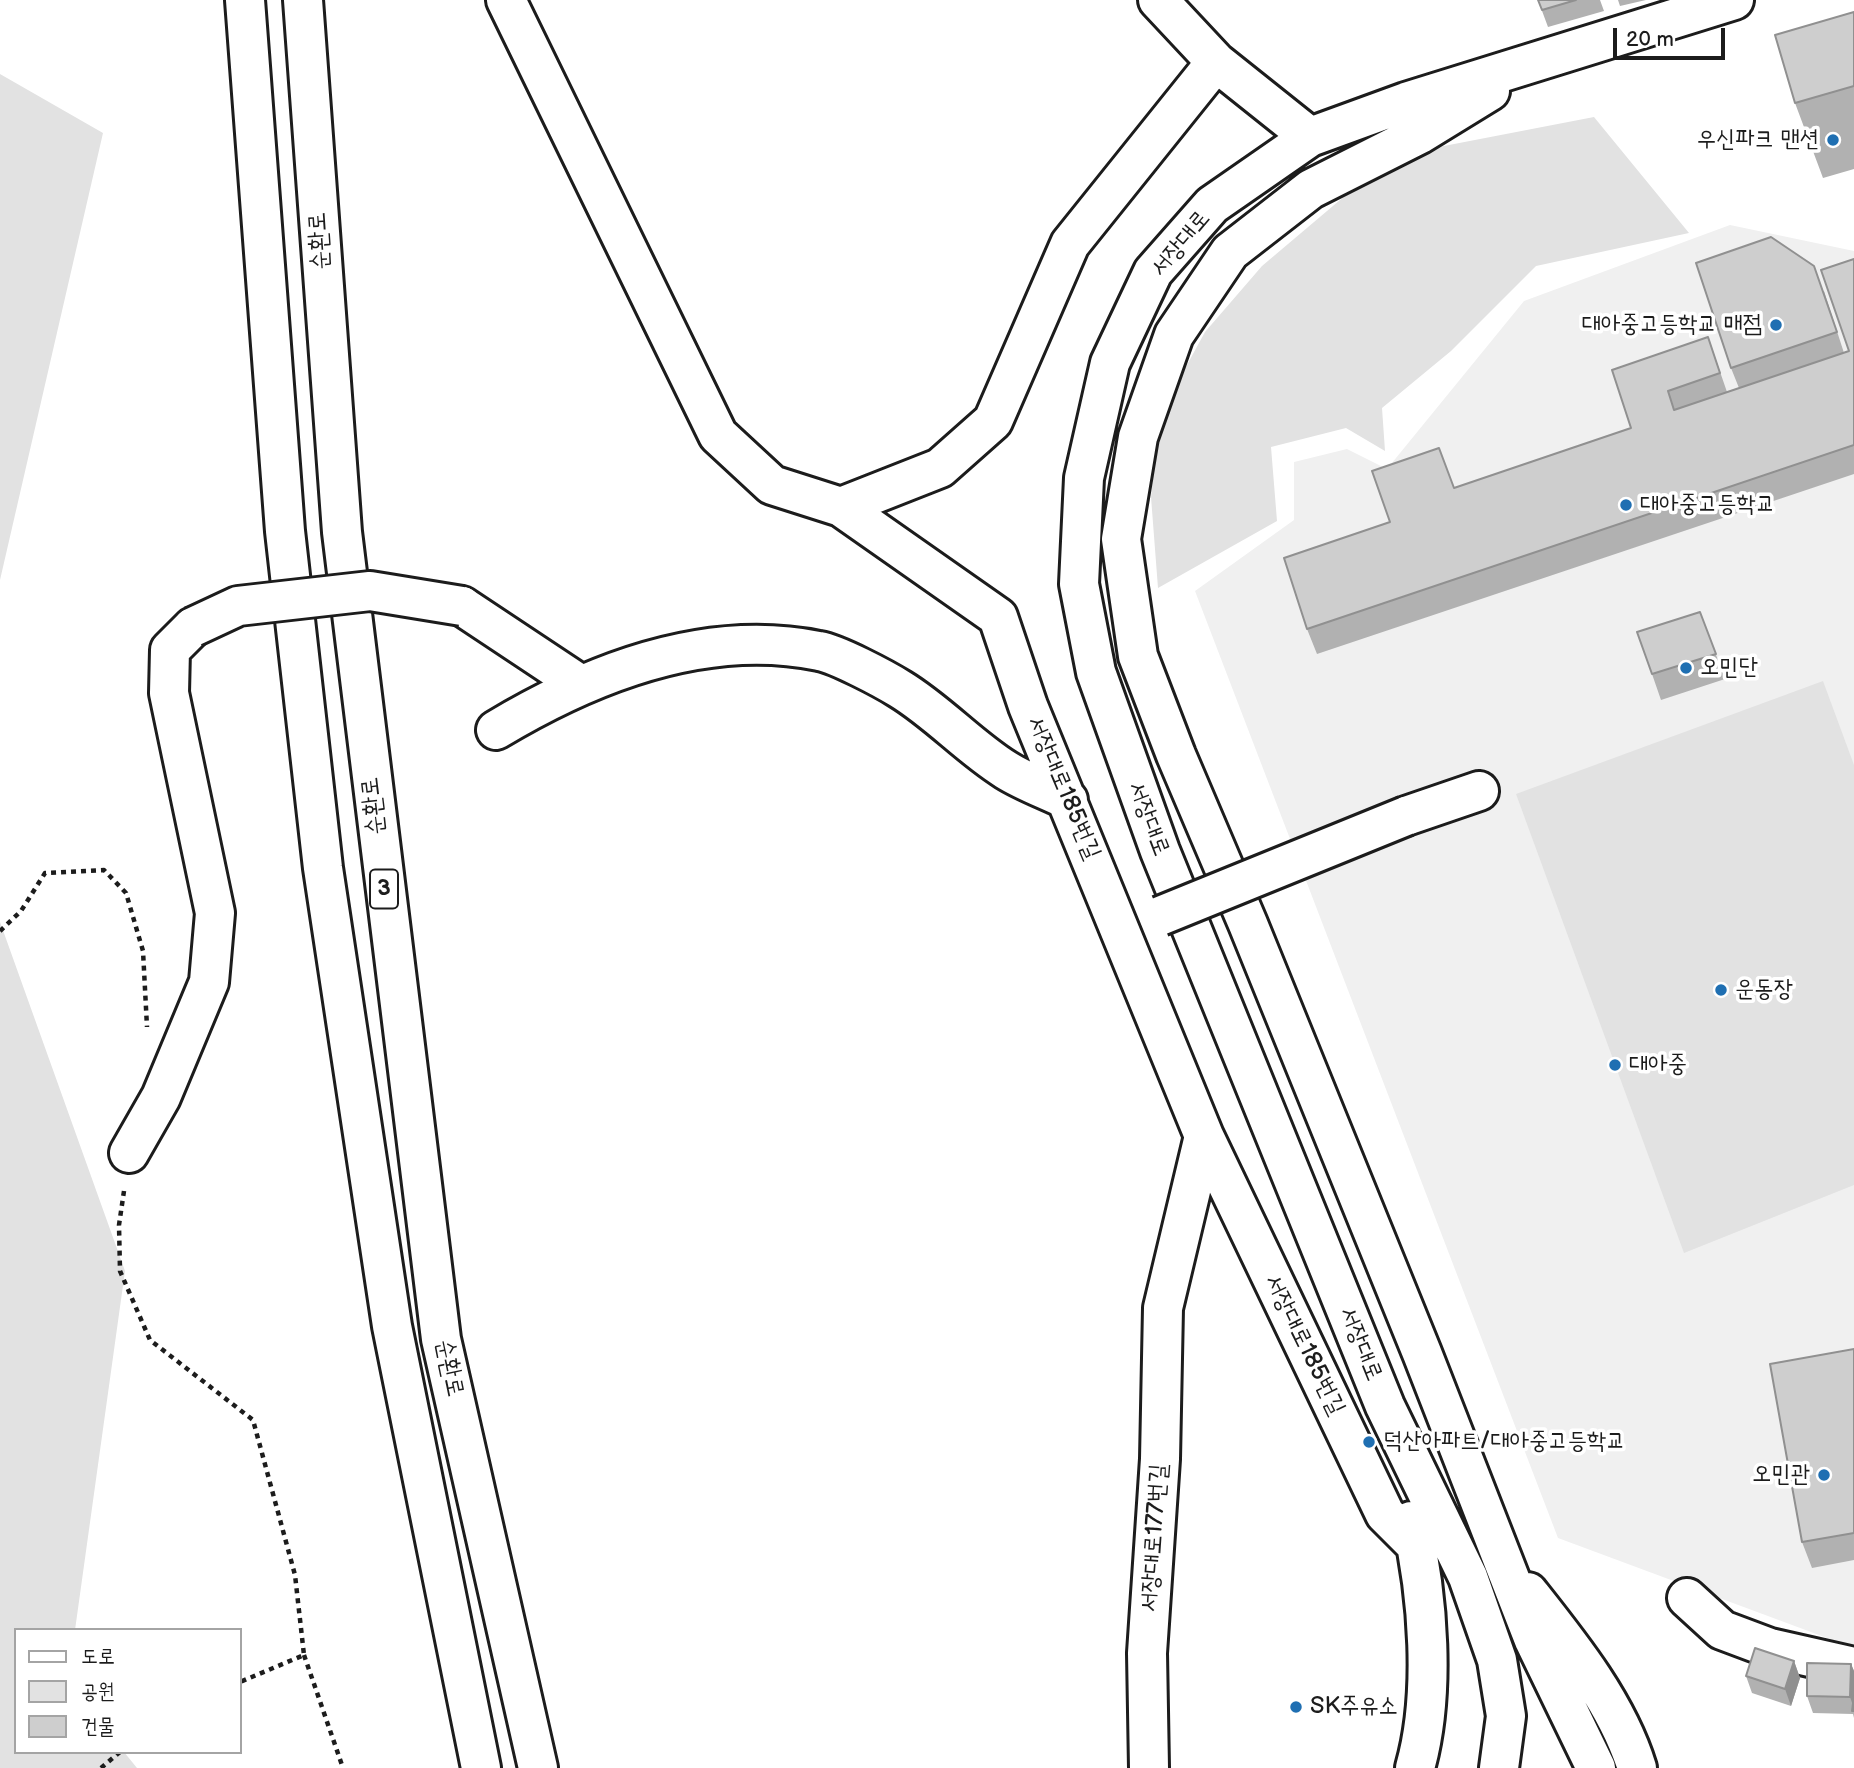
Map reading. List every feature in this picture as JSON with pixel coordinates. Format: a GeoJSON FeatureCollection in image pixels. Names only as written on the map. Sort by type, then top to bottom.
{"type":"FeatureCollection","features":[{"type":"Feature","properties":{"kind":"main road","name":"순환로"},"geometry":{"type":"LineString","coordinates":[[245,0],[285,531],[323,868],[392,1326],[481,1768]]}},
{"type":"Feature","properties":{"kind":"main road","name":"순환로"},"geometry":{"type":"LineString","coordinates":[[303,0],[342,532],[442,1339],[538,1768]]}},
{"type":"Feature","properties":{"kind":"main road","name":"서장대로185번길"},"geometry":{"type":"LineString","coordinates":[[506,0],[718,435],[772,485],[841,507],[998,617],[1028,706],[1124,935],[1204,1136],[1385,1514],[1416,1545]]}},
{"type":"Feature","properties":{"kind":"main road"},"geometry":{"type":"LineString","coordinates":[[1158,0],[1216,62],[1310,137]]}},
{"type":"Feature","properties":{"kind":"main road","name":"서장대로"},"geometry":{"type":"LineString","coordinates":[[1499,1768],[1506,1716],[1497,1660],[1468,1577],[1385,1406],[1128,768],[1096,673],[1079,584],[1084,478],[1110,363],[1153,272],[1212,205],[1310,137],[1406,102],[1734,0]]}},
{"type":"Feature","properties":{"kind":"main road","name":"서장대로"},"geometry":{"type":"LineString","coordinates":[[1540,60],[1420,134],[1311,189],[1230,252],[1174,335],[1138,437],[1121,540],[1138,656],[1412,1328],[1534,1640],[1595,1768]]}},
{"type":"Feature","properties":{"kind":"main road"},"geometry":{"type":"LineString","coordinates":[[841,507],[940,468],[993,421],[1070,244],[1216,62]]}},
{"type":"Feature","properties":{"kind":"main road"},"geometry":{"type":"LineString","coordinates":[[129,1153],[161,1097],[209,982],[215,913],[169,693],[170,650],[193,627],[238,606],[370,591],[462,606],[581,685]]}},
{"type":"Feature","properties":{"kind":"main road"},"geometry":{"type":"LineString","coordinates":[[496,730],[545,701],[581,685],[633,667],[699,650],[744,643],[821,651],[901,689],[1007,771],[1068,800]]}},
{"type":"Feature","properties":{"kind":"main road"},"geometry":{"type":"LineString","coordinates":[[1124,935],[1160,916],[1406,816],[1479,791]]}},
{"type":"Feature","properties":{"kind":"main road","name":"서장대로177번길"},"geometry":{"type":"LineString","coordinates":[[1149,1768],[1147,1653],[1160,1459],[1163,1308],[1204,1136]]}},
{"type":"Feature","properties":{"kind":"main road"},"geometry":{"type":"LineString","coordinates":[[1385,1406],[1416,1545],[1426,1647],[1424,1735],[1415,1768]]}},
{"type":"Feature","properties":{"kind":"main road"},"geometry":{"type":"LineString","coordinates":[[1502,1558],[1566,1641],[1614,1715],[1637,1768]]}},
{"type":"Feature","properties":{"kind":"main road"},"geometry":{"type":"LineString","coordinates":[[1687,1598],[1723,1630],[1770,1648],[1854,1667]]}},
{"type":"Feature","properties":{"kind":"path"},"geometry":{"type":"LineString","coordinates":[[0,930],[20,911],[45,873],[104,870],[126,893],[143,951],[148,1040]]}},
{"type":"Feature","properties":{"kind":"path"},"geometry":{"type":"LineString","coordinates":[[129,1153],[119,1225],[120,1270],[150,1340],[253,1420],[295,1576],[304,1655],[343,1768]]}},
{"type":"Feature","properties":{"kind":"path"},"geometry":{"type":"LineString","coordinates":[[242,1681],[304,1655]]}},
{"type":"Feature","properties":{"kind":"path"},"geometry":{"type":"LineString","coordinates":[[101,1768],[118,1754]]}},
{"type":"Feature","properties":{"kind":"shaded area","name":"대아중"},"geometry":{"type":"Polygon","coordinates":[[[1730,225],[1854,251],[1854,1648],[1558,1538],[1195,591],[1294,520],[1294,462],[1347,449],[1387,469],[1524,301],[1730,225]]]}},
{"type":"Feature","properties":{"kind":"green space"},"geometry":{"type":"Polygon","coordinates":[[[0,74],[103,133],[0,580],[0,74]]]}},
{"type":"Feature","properties":{"kind":"green space"},"geometry":{"type":"Polygon","coordinates":[[[1594,117],[1689,233],[1536,266],[1451,351],[1382,408],[1385,451],[1346,428],[1271,447],[1277,521],[1158,588],[1151,497],[1159,416],[1205,332],[1262,266],[1392,156],[1594,117]]]}},
{"type":"Feature","properties":{"kind":"green space","name":"운동장"},"geometry":{"type":"Polygon","coordinates":[[[1823,681],[1854,765],[1854,1185],[1684,1253],[1516,794],[1823,681]]]}},
{"type":"Feature","properties":{"kind":"green space"},"geometry":{"type":"Polygon","coordinates":[[[0,922],[125,1271],[75,1628],[14,1628],[14,1754],[126,1754],[137,1768],[0,1768],[0,922]]]}},
{"type":"Feature","properties":{"kind":"building"},"geometry":{"type":"Polygon","coordinates":[[[1538,0],[1576,0],[1542,10],[1538,0]]]}},
{"type":"Feature","properties":{"kind":"building"},"geometry":{"type":"Polygon","coordinates":[[[1854,12],[1854,86],[1795,103],[1775,35],[1854,12]]]}},
{"type":"Feature","properties":{"kind":"building","name":"대아중고등학교 매점"},"geometry":{"type":"Polygon","coordinates":[[[1771,237],[1814,266],[1837,332],[1731,368],[1696,263],[1771,237]]]}},
{"type":"Feature","properties":{"kind":"building","name":"대아중고등학교"},"geometry":{"type":"Polygon","coordinates":[[[1854,259],[1854,445],[1307,629],[1284,558],[1390,522],[1372,471],[1439,448],[1454,488],[1631,428],[1612,370],[1708,337],[1720,373],[1668,391],[1674,410],[1849,351],[1821,270],[1854,259]]]}},
{"type":"Feature","properties":{"kind":"building"},"geometry":{"type":"Polygon","coordinates":[[[1700,612],[1716,654],[1652,674],[1637,632],[1700,612]]]}},
{"type":"Feature","properties":{"kind":"building","name":"오민관"},"geometry":{"type":"Polygon","coordinates":[[[1854,1349],[1854,1533],[1802,1542],[1770,1364],[1854,1349]]]}},
{"type":"Feature","properties":{"kind":"building"},"geometry":{"type":"Polygon","coordinates":[[[1755,1648],[1794,1661],[1785,1689],[1746,1676],[1755,1648]]]}},
{"type":"Feature","properties":{"kind":"building"},"geometry":{"type":"Polygon","coordinates":[[[1807,1663],[1851,1664],[1850,1697],[1807,1696],[1807,1663]]]}},
{"type":"Feature","properties":{"kind":"place","name":"우신파크 맨션"},"geometry":{"type":"Point","coordinates":[1833,140]}},
{"type":"Feature","properties":{"kind":"place","name":"대아중고등학교 매점"},"geometry":{"type":"Point","coordinates":[1776,325]}},
{"type":"Feature","properties":{"kind":"place","name":"대아중고등학교"},"geometry":{"type":"Point","coordinates":[1626,505]}},
{"type":"Feature","properties":{"kind":"place","name":"오민단"},"geometry":{"type":"Point","coordinates":[1686,668]}},
{"type":"Feature","properties":{"kind":"place","name":"운동장"},"geometry":{"type":"Point","coordinates":[1721,990]}},
{"type":"Feature","properties":{"kind":"place","name":"대아중"},"geometry":{"type":"Point","coordinates":[1615,1065]}},
{"type":"Feature","properties":{"kind":"place","name":"덕산아파트/대아중고등학교"},"geometry":{"type":"Point","coordinates":[1369,1442]}},
{"type":"Feature","properties":{"kind":"place","name":"오민관"},"geometry":{"type":"Point","coordinates":[1824,1475]}},
{"type":"Feature","properties":{"kind":"place","name":"SK주유소"},"geometry":{"type":"Point","coordinates":[1296,1707]}}]}
